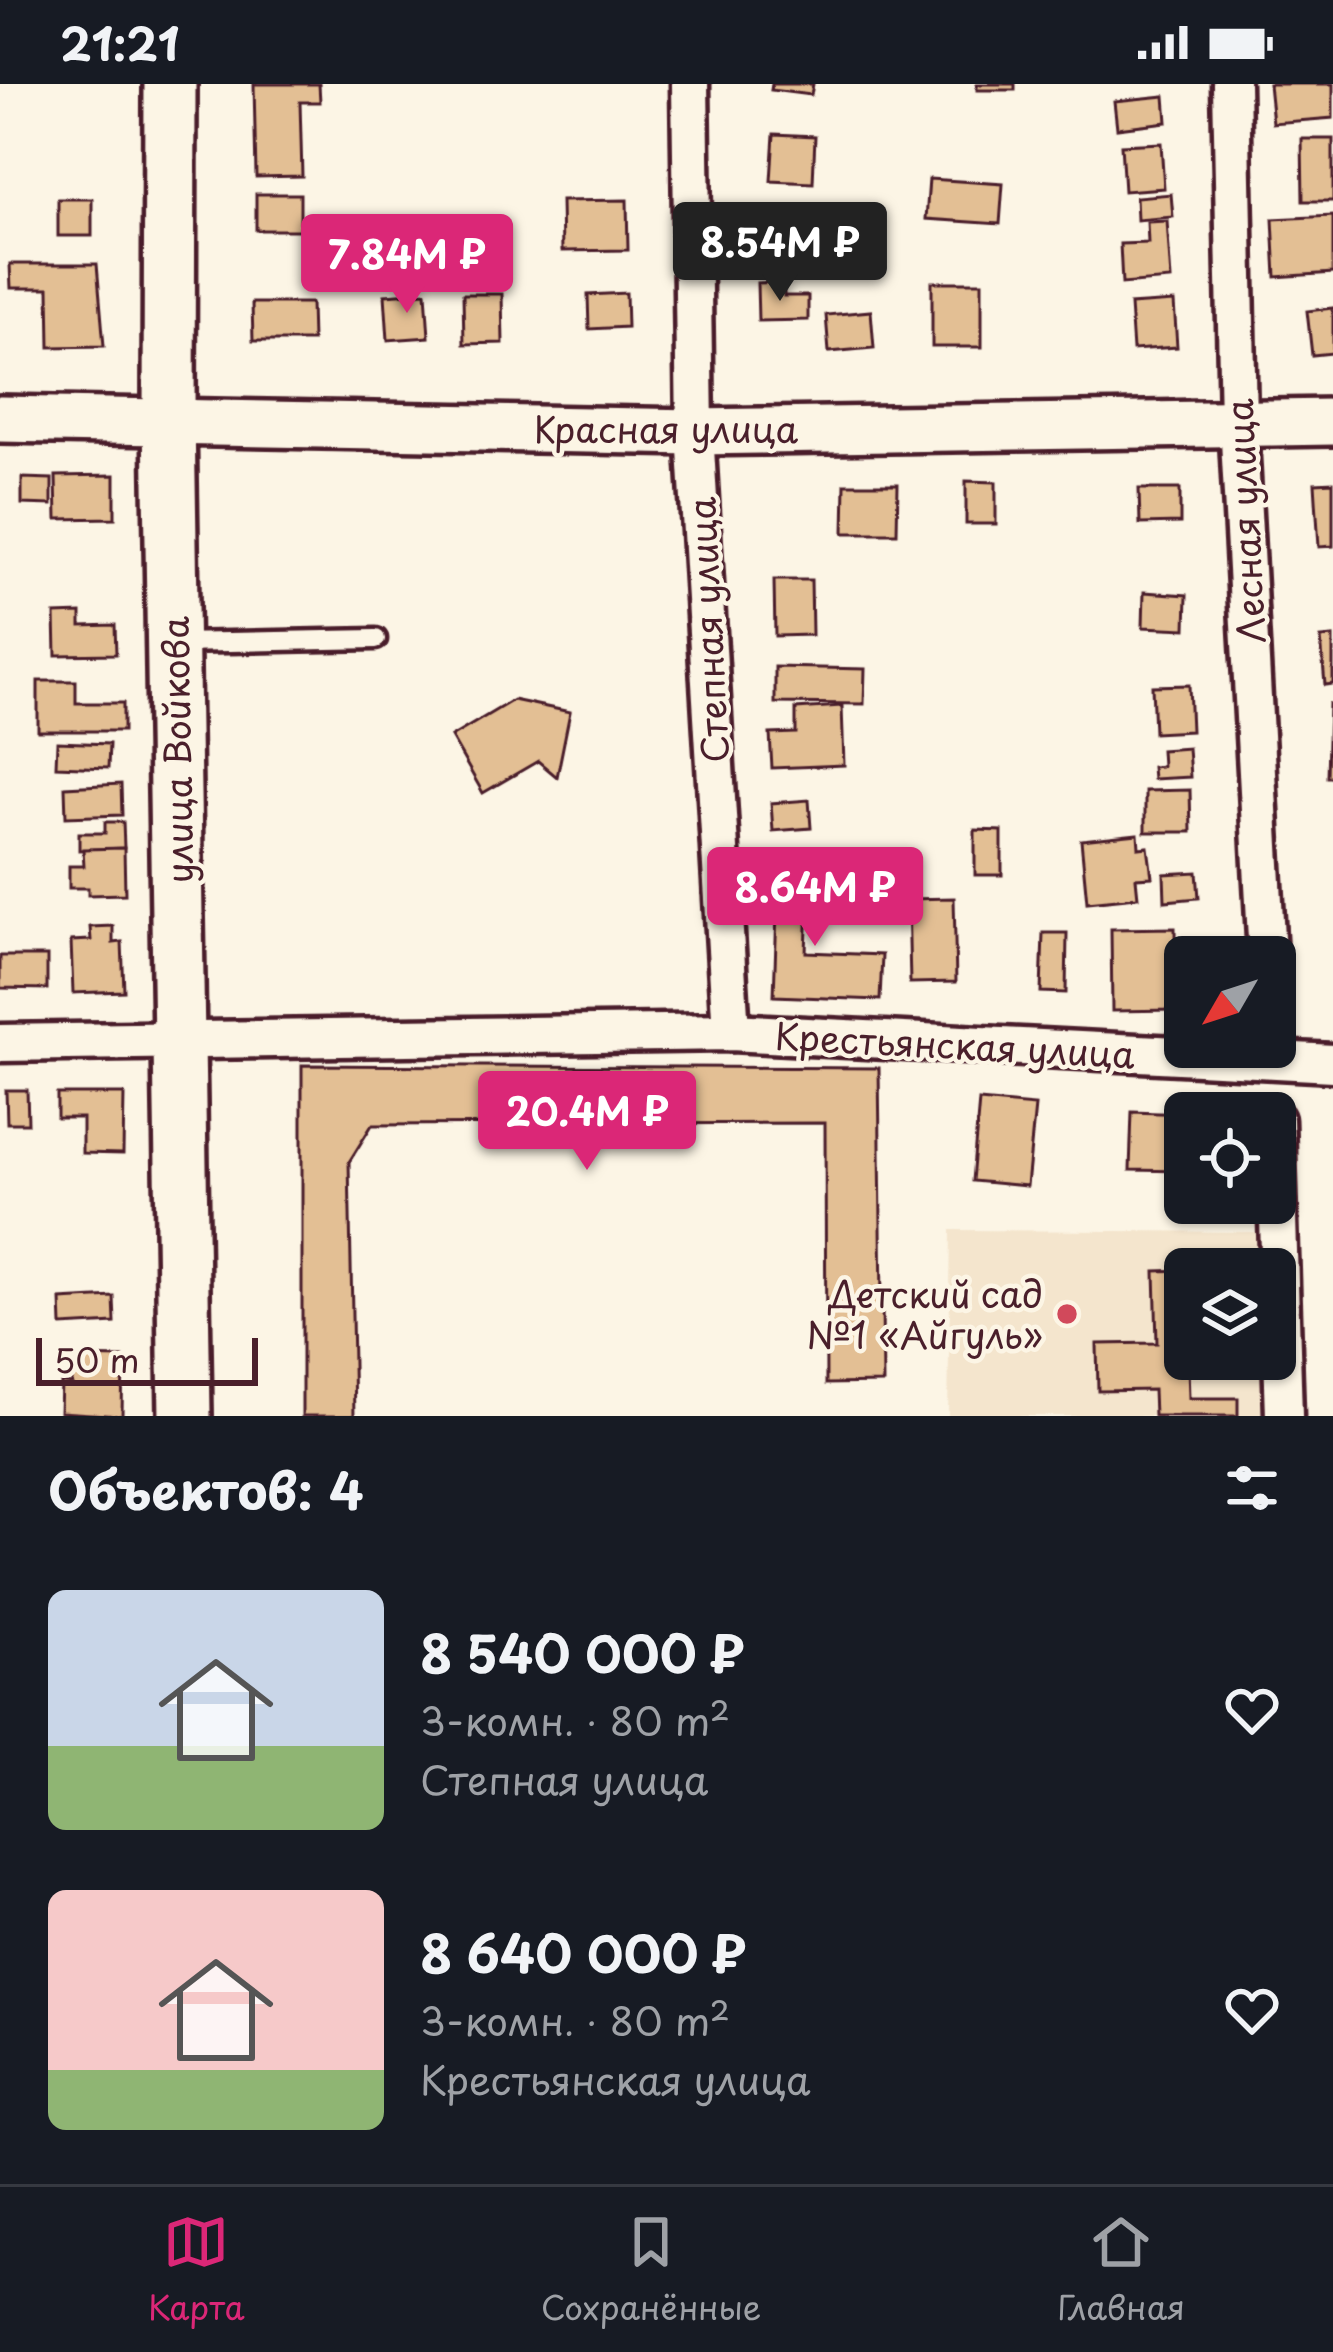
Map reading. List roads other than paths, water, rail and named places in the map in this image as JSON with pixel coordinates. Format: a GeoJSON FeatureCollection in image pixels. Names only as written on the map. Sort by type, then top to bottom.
{"type":"FeatureCollection","features":[{"type":"Feature","properties":{"kind":"main road","name":"улица Войкова"},"geometry":{"type":"LineString","coordinates":[[170,84],[169,419],[185,1416]]}},
{"type":"Feature","properties":{"kind":"street","name":"Степная улица"},"geometry":{"type":"LineString","coordinates":[[690,84],[695,432],[731,1032]]}},
{"type":"Feature","properties":{"kind":"street","name":"Лесная улица"},"geometry":{"type":"LineString","coordinates":[[1231,84],[1238,421],[1267,936]]}},
{"type":"Feature","properties":{"kind":"street","name":"Красная улица"},"geometry":{"type":"LineString","coordinates":[[0,419],[695,432],[1333,422]]}},
{"type":"Feature","properties":{"kind":"street","name":"Крестьянская улица"},"geometry":{"type":"LineString","coordinates":[[0,1043],[181,1044],[731,1032],[1164,1050]]}},
{"type":"Feature","properties":{"kind":"street","name":"Крестьянская улица"},"geometry":{"type":"LineString","coordinates":[[1296,1057],[1333,1063]]}},
{"type":"Feature","properties":{"kind":"street"},"geometry":{"type":"LineString","coordinates":[[1279,1224],[1285,1416]]}},
{"type":"Feature","properties":{"kind":"lane"},"geometry":{"type":"LineString","coordinates":[[174,643],[376,638]]}},
{"type":"Feature","properties":{"kind":"place","name":"Детский сад №1 «Айгуль»"},"geometry":{"type":"Point","coordinates":[1067,1314]}}]}
